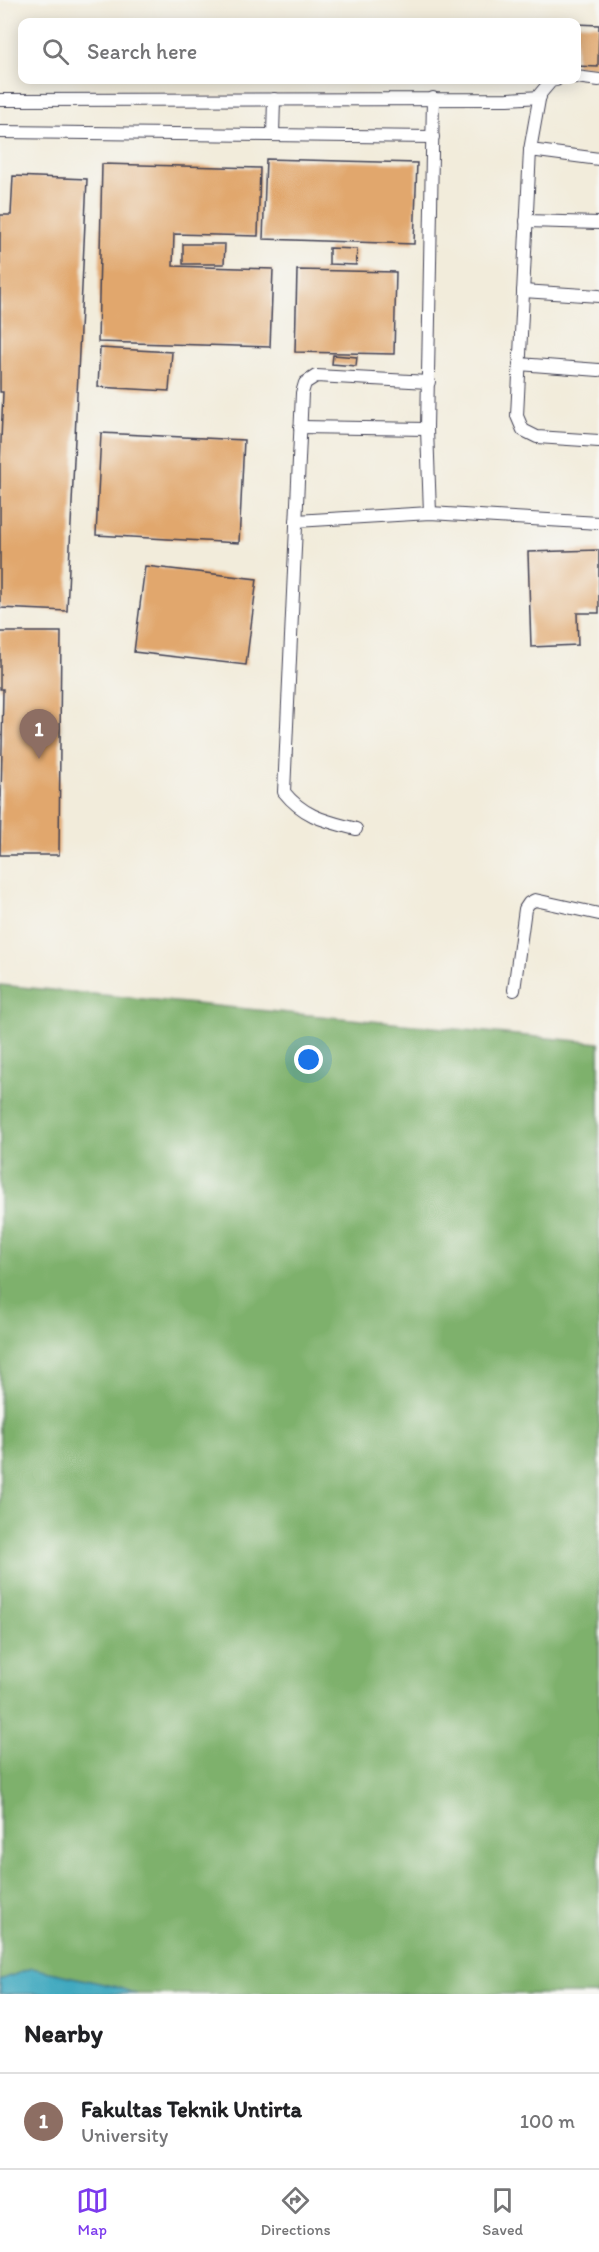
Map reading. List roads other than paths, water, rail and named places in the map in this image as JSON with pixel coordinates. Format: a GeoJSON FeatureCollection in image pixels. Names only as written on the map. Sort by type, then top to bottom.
{"type":"FeatureCollection","features":[{"type":"Feature","properties":{"kind":"lane"},"geometry":{"type":"LineString","coordinates":[[581,78],[599,80]]}},
{"type":"Feature","properties":{"kind":"lane"},"geometry":{"type":"LineString","coordinates":[[549,84],[540,97],[531,150],[517,416],[524,430],[537,437],[599,441]]}},
{"type":"Feature","properties":{"kind":"lane"},"geometry":{"type":"LineString","coordinates":[[0,100],[508,99],[540,97]]}},
{"type":"Feature","properties":{"kind":"lane"},"geometry":{"type":"LineString","coordinates":[[430,513],[428,429],[433,98]]}},
{"type":"Feature","properties":{"kind":"lane"},"geometry":{"type":"LineString","coordinates":[[273,135],[274,99]]}},
{"type":"Feature","properties":{"kind":"lane"},"geometry":{"type":"LineString","coordinates":[[0,132],[433,137]]}},
{"type":"Feature","properties":{"kind":"lane"},"geometry":{"type":"LineString","coordinates":[[531,150],[599,159]]}},
{"type":"Feature","properties":{"kind":"lane"},"geometry":{"type":"LineString","coordinates":[[526,221],[599,223]]}},
{"type":"Feature","properties":{"kind":"lane"},"geometry":{"type":"LineString","coordinates":[[523,291],[599,297]]}},
{"type":"Feature","properties":{"kind":"lane"},"geometry":{"type":"LineString","coordinates":[[519,364],[599,370]]}},
{"type":"Feature","properties":{"kind":"lane"},"geometry":{"type":"LineString","coordinates":[[356,829],[315,817],[295,805],[284,792],[302,393],[305,383],[316,376],[429,382]]}},
{"type":"Feature","properties":{"kind":"lane"},"geometry":{"type":"LineString","coordinates":[[300,427],[428,429]]}},
{"type":"Feature","properties":{"kind":"lane"},"geometry":{"type":"LineString","coordinates":[[296,521],[430,513],[599,523]]}},
{"type":"Feature","properties":{"kind":"lane"},"geometry":{"type":"LineString","coordinates":[[514,990],[525,909],[529,903],[536,900],[599,914]]}},
{"type":"Feature","properties":{"kind":"water"},"geometry":{"type":"Polygon","coordinates":[[[32,1968],[113,1986],[137,1994],[0,1994],[0,1980],[32,1968]]]}},
{"type":"Feature","properties":{"kind":"place","name":"Fakultas Teknik Untirta"},"geometry":{"type":"Point","coordinates":[39,759]}}]}
